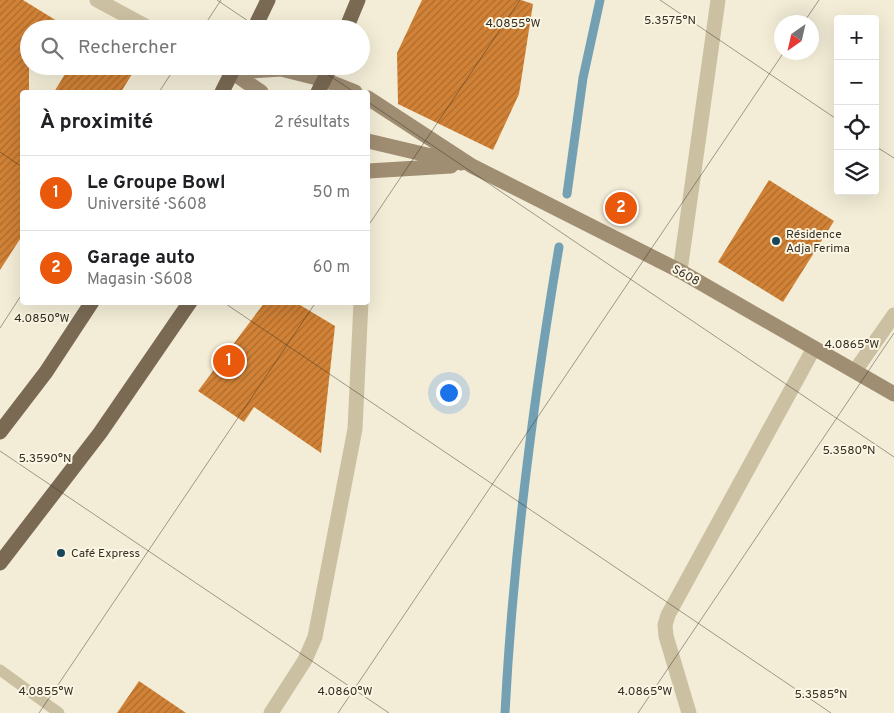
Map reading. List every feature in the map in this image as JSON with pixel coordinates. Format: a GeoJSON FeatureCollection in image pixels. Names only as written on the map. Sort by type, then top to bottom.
{"type":"FeatureCollection","features":[{"type":"Feature","properties":{"kind":"main road"},"geometry":{"type":"LineString","coordinates":[[258,20],[268,0]]}},
{"type":"Feature","properties":{"kind":"main road"},"geometry":{"type":"LineString","coordinates":[[350,20],[358,0]]}},
{"type":"Feature","properties":{"kind":"main road"},"geometry":{"type":"LineString","coordinates":[[223,90],[228,75]]}},
{"type":"Feature","properties":{"kind":"main road"},"geometry":{"type":"LineString","coordinates":[[0,432],[46,372],[90,305]]}},
{"type":"Feature","properties":{"kind":"main road"},"geometry":{"type":"LineString","coordinates":[[0,563],[100,433],[188,305]]}},
{"type":"Feature","properties":{"kind":"street"},"geometry":{"type":"LineString","coordinates":[[97,0],[134,20]]}},
{"type":"Feature","properties":{"kind":"street"},"geometry":{"type":"LineString","coordinates":[[680,271],[718,0]]}},
{"type":"Feature","properties":{"kind":"street"},"geometry":{"type":"LineString","coordinates":[[239,75],[258,90]]}},
{"type":"Feature","properties":{"kind":"street"},"geometry":{"type":"LineString","coordinates":[[304,75],[350,90]]}},
{"type":"Feature","properties":{"kind":"street","name":"S608"},"geometry":{"type":"LineString","coordinates":[[370,99],[472,166],[680,271],[894,394]]}},
{"type":"Feature","properties":{"kind":"street","name":"S608"},"geometry":{"type":"LineString","coordinates":[[370,141],[472,166]]}},
{"type":"Feature","properties":{"kind":"street","name":"S608"},"geometry":{"type":"LineString","coordinates":[[370,171],[472,166]]}},
{"type":"Feature","properties":{"kind":"street"},"geometry":{"type":"LineString","coordinates":[[271,713],[304,660],[315,637],[355,429],[361,305]]}},
{"type":"Feature","properties":{"kind":"street"},"geometry":{"type":"LineString","coordinates":[[855,371],[894,315]]}},
{"type":"Feature","properties":{"kind":"street"},"geometry":{"type":"LineString","coordinates":[[688,713],[666,636],[668,615],[814,348]]}},
{"type":"Feature","properties":{"kind":"lane"},"geometry":{"type":"LineString","coordinates":[[0,670],[59,713]]}},
{"type":"Feature","properties":{"kind":"building"},"geometry":{"type":"Polygon","coordinates":[[[0,0],[23,0],[55,20],[20,20],[20,75],[29,75],[29,90],[20,90],[20,239],[0,270],[0,0]]]}},
{"type":"Feature","properties":{"kind":"building"},"geometry":{"type":"Polygon","coordinates":[[[422,0],[521,0],[533,4],[519,94],[493,150],[398,104],[397,53],[422,0]]]}},
{"type":"Feature","properties":{"kind":"building"},"geometry":{"type":"Polygon","coordinates":[[[64,75],[131,75],[122,90],[55,90],[64,75]]]}},
{"type":"Feature","properties":{"kind":"building","name":"Résidence Adja Ferima"},"geometry":{"type":"Polygon","coordinates":[[[769,180],[834,221],[783,302],[718,262],[769,180]]]}},
{"type":"Feature","properties":{"kind":"building"},"geometry":{"type":"Polygon","coordinates":[[[263,305],[300,305],[335,326],[321,453],[254,407],[244,422],[198,391],[263,305]]]}},
{"type":"Feature","properties":{"kind":"building"},"geometry":{"type":"Polygon","coordinates":[[[139,681],[186,713],[117,713],[139,681]]]}},
{"type":"Feature","properties":{"kind":"waterway"},"geometry":{"type":"LineString","coordinates":[[567,194],[583,78],[600,0]]}},
{"type":"Feature","properties":{"kind":"waterway"},"geometry":{"type":"LineString","coordinates":[[505,713],[513,596],[525,479],[559,247]]}},
{"type":"Feature","properties":{"kind":"place","name":"Garage auto"},"geometry":{"type":"Point","coordinates":[621,208]}},
{"type":"Feature","properties":{"kind":"place","name":"Résidence Adja Ferima"},"geometry":{"type":"Point","coordinates":[776,241]}},
{"type":"Feature","properties":{"kind":"place","name":"Le Groupe Bowl"},"geometry":{"type":"Point","coordinates":[229,361]}},
{"type":"Feature","properties":{"kind":"place","name":"Café Express"},"geometry":{"type":"Point","coordinates":[61,553]}}]}
